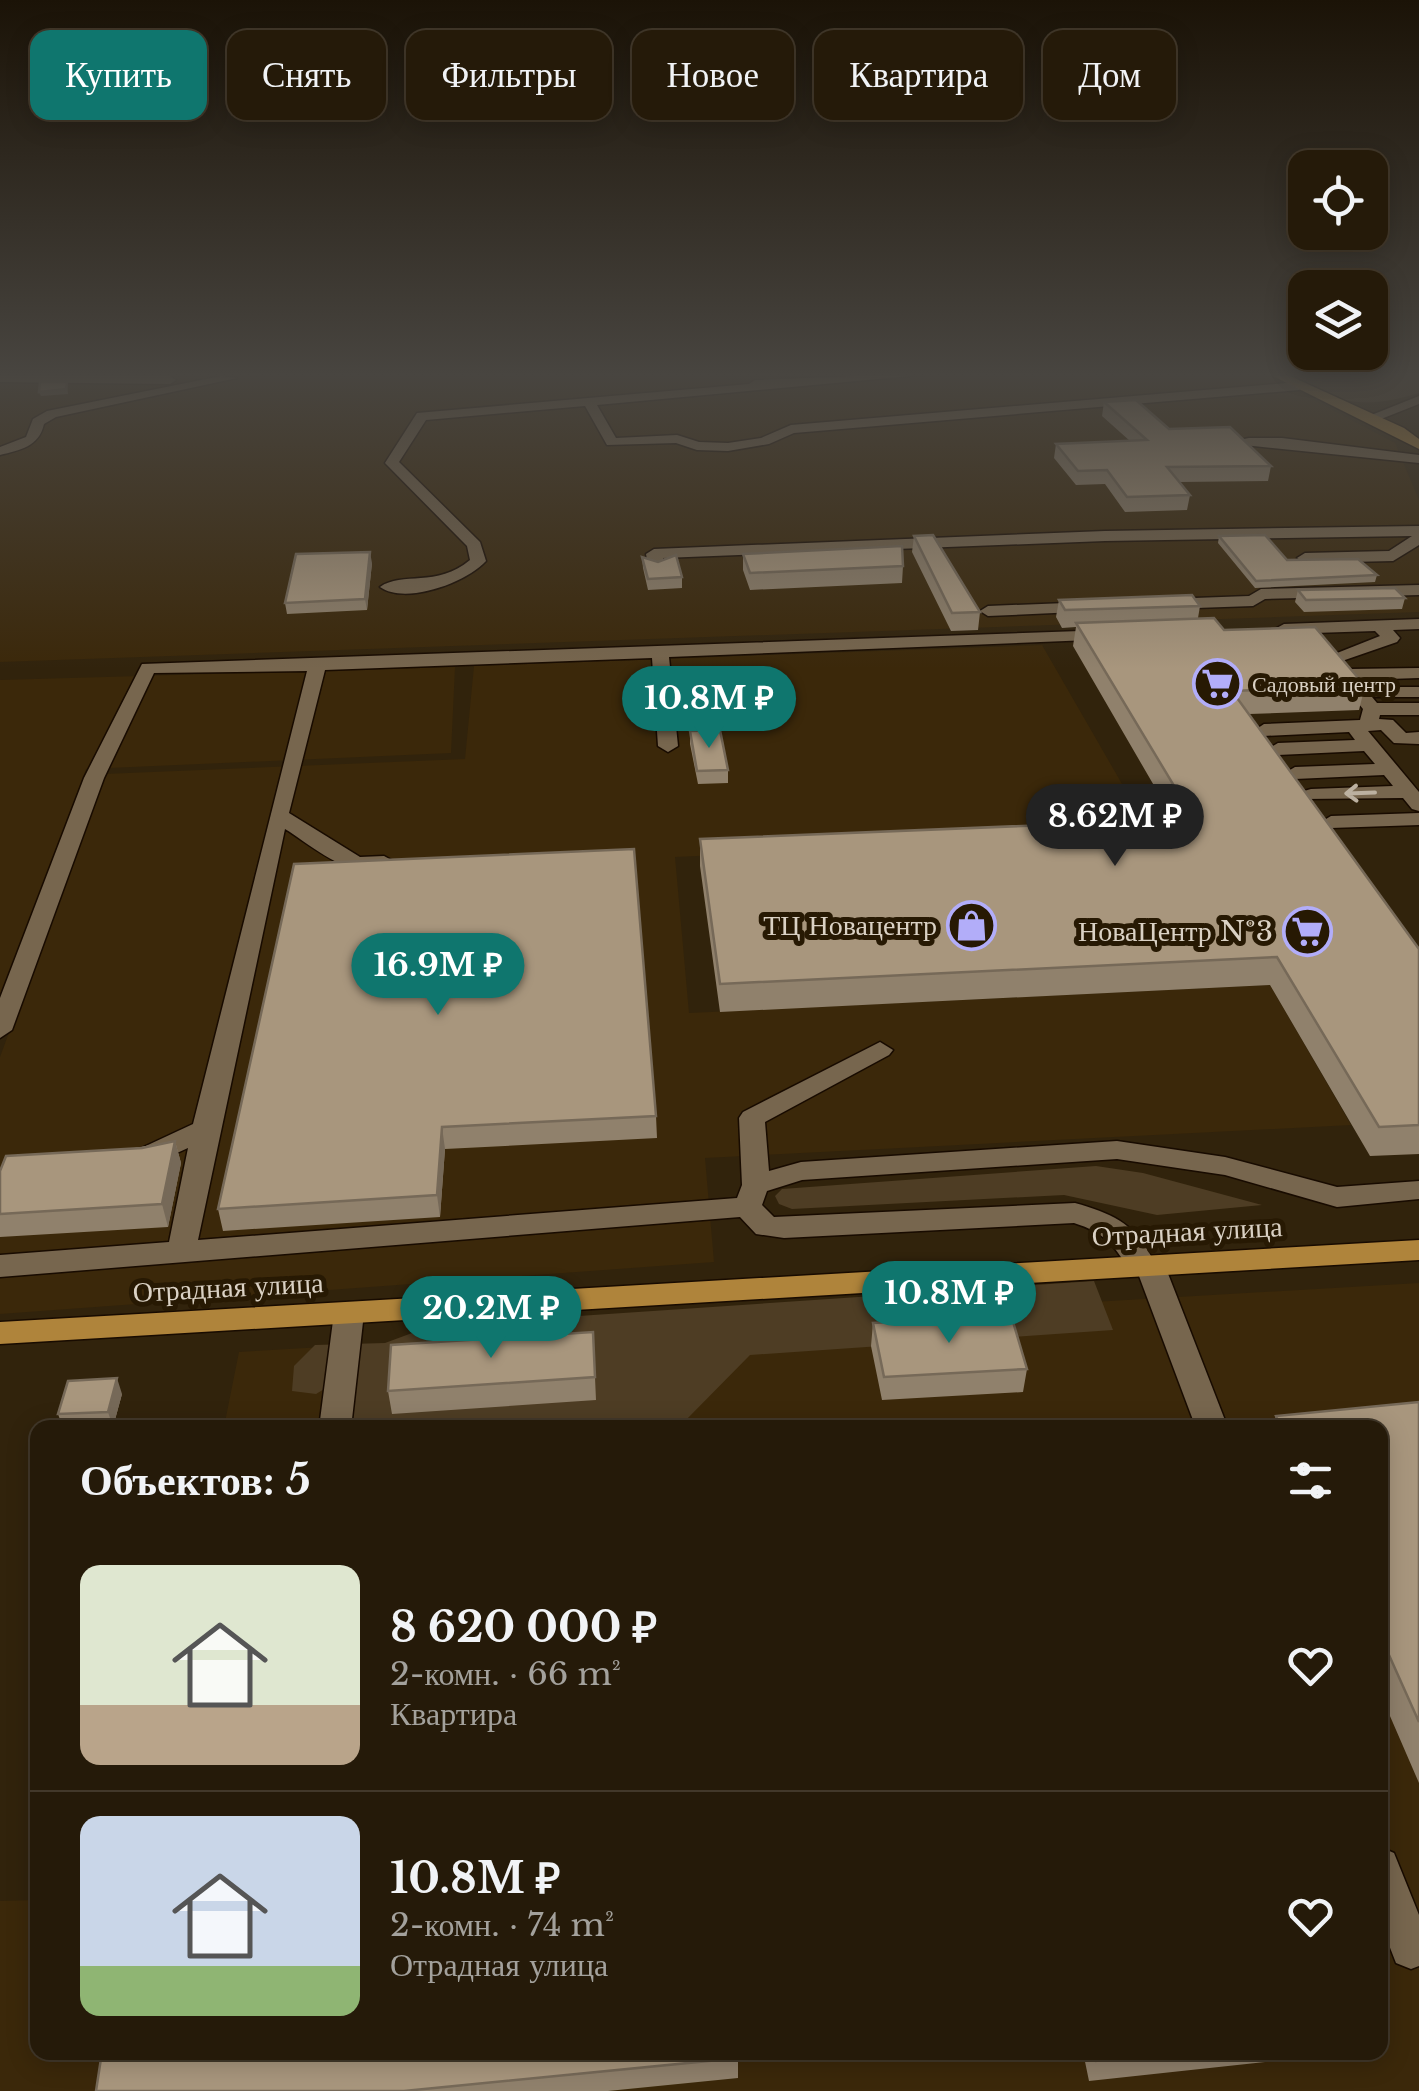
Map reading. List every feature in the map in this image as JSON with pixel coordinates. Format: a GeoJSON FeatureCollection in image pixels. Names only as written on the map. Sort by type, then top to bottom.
{"type":"FeatureCollection","features":[{"type":"Feature","properties":{"kind":"main road","name":"Отрадная улица"},"geometry":{"type":"LineString","coordinates":[[0,1333],[1419,1250]]}},
{"type":"Feature","properties":{"kind":"lane"},"geometry":{"type":"LineString","coordinates":[[388,587],[423,586],[462,577],[478,561],[475,545],[402,474]]}},
{"type":"Feature","properties":{"kind":"lane"},"geometry":{"type":"LineString","coordinates":[[1305,558],[1393,556],[1419,535]]}},
{"type":"Feature","properties":{"kind":"lane"},"geometry":{"type":"LineString","coordinates":[[656,565],[654,554],[1105,536],[1419,535]]}},
{"type":"Feature","properties":{"kind":"lane"},"geometry":{"type":"LineString","coordinates":[[1140,605],[1253,601],[1261,594],[1419,590]]}},
{"type":"Feature","properties":{"kind":"lane"},"geometry":{"type":"LineString","coordinates":[[988,610],[1102,606]]}},
{"type":"Feature","properties":{"kind":"lane"},"geometry":{"type":"LineString","coordinates":[[1414,798],[1390,770],[1366,726],[1358,692],[1331,659],[1385,632],[1419,624]]}},
{"type":"Feature","properties":{"kind":"lane"},"geometry":{"type":"LineString","coordinates":[[1260,630],[1385,632],[1419,638]]}},
{"type":"Feature","properties":{"kind":"lane"},"geometry":{"type":"LineString","coordinates":[[0,1030],[94,778],[148,668],[1125,634]]}},
{"type":"Feature","properties":{"kind":"lane"},"geometry":{"type":"LineString","coordinates":[[660,652],[668,746]]}},
{"type":"Feature","properties":{"kind":"lane"},"geometry":{"type":"LineString","coordinates":[[182,1252],[206,1128],[317,665]]}},
{"type":"Feature","properties":{"kind":"lane"},"geometry":{"type":"LineString","coordinates":[[1344,675],[1419,674]]}},
{"type":"Feature","properties":{"kind":"lane"},"geometry":{"type":"LineString","coordinates":[[1358,692],[1419,692]]}},
{"type":"Feature","properties":{"kind":"lane"},"geometry":{"type":"LineString","coordinates":[[1278,749],[1419,710]]}},
{"type":"Feature","properties":{"kind":"lane"},"geometry":{"type":"LineString","coordinates":[[1264,730],[1386,724],[1401,739],[1419,738]]}},
{"type":"Feature","properties":{"kind":"lane"},"geometry":{"type":"LineString","coordinates":[[1295,773],[1390,770]]}},
{"type":"Feature","properties":{"kind":"lane"},"geometry":{"type":"LineString","coordinates":[[1311,795],[1414,798]]}},
{"type":"Feature","properties":{"kind":"lane"},"geometry":{"type":"LineString","coordinates":[[278,815],[356,864],[406,861]]}},
{"type":"Feature","properties":{"kind":"lane"},"geometry":{"type":"LineString","coordinates":[[1331,822],[1419,818]]}},
{"type":"Feature","properties":{"kind":"lane"},"geometry":{"type":"LineString","coordinates":[[880,1050],[752,1118],[751,1196],[766,1227],[1075,1213],[1108,1223],[1132,1242],[1145,1266],[1209,1420]]}},
{"type":"Feature","properties":{"kind":"lane"},"geometry":{"type":"LineString","coordinates":[[129,1158],[148,1156],[206,1128]]}},
{"type":"Feature","properties":{"kind":"lane"},"geometry":{"type":"LineString","coordinates":[[0,1266],[751,1196],[800,1171],[1117,1150],[1225,1166],[1337,1196],[1419,1190]]}},
{"type":"Feature","properties":{"kind":"lane"},"geometry":{"type":"LineString","coordinates":[[336,1420],[349,1313]]}},
{"type":"Feature","properties":{"kind":"lane"},"geometry":{"type":"LineString","coordinates":[[1388,1888],[1411,1948]]}},
{"type":"Feature","properties":{"kind":"shaded area"},"geometry":{"type":"Polygon","coordinates":[[[0,474],[1408,474],[1419,500],[1419,612],[0,662],[0,474]]]}},
{"type":"Feature","properties":{"kind":"shaded area"},"geometry":{"type":"Polygon","coordinates":[[[1042,645],[1152,836],[675,857],[689,1013],[1270,985],[1351,1125],[705,1158],[714,1262],[0,1314],[0,1057],[104,774],[465,759],[474,666],[1042,645]]]}},
{"type":"Feature","properties":{"kind":"shaded area"},"geometry":{"type":"Polygon","coordinates":[[[455,667],[451,753],[86,769],[0,997],[0,680],[455,667]]]}},
{"type":"Feature","properties":{"kind":"shaded area"},"geometry":{"type":"Polygon","coordinates":[[[1096,1166],[1143,1173],[1262,1205],[1157,1215],[1064,1195],[792,1209],[779,1204],[775,1196],[782,1189],[1096,1166]]]}},
{"type":"Feature","properties":{"kind":"shaded area"},"geometry":{"type":"Polygon","coordinates":[[[1094,1281],[1113,1330],[750,1355],[686,1420],[347,1420],[344,1377],[316,1394],[292,1391],[294,1366],[315,1345],[385,1343],[431,1326],[1094,1281]]]}},
{"type":"Feature","properties":{"kind":"shaded area"},"geometry":{"type":"Polygon","coordinates":[[[1419,1283],[1419,2091],[0,2091],[0,1901],[30,1900],[30,2060],[1388,2060],[1388,1420],[225,1420],[239,1352],[1419,1283]]]}},
{"type":"Feature","properties":{"kind":"building"},"geometry":{"type":"Polygon","coordinates":[[[1110,474],[1172,474],[1190,495],[1127,497],[1110,474]]]}},
{"type":"Feature","properties":{"kind":"building"},"geometry":{"type":"Polygon","coordinates":[[[933,535],[980,612],[952,613],[914,536],[933,535]]]}},
{"type":"Feature","properties":{"kind":"building"},"geometry":{"type":"Polygon","coordinates":[[[1265,535],[1287,560],[1358,559],[1377,575],[1256,581],[1219,536],[1265,535]]]}},
{"type":"Feature","properties":{"kind":"building"},"geometry":{"type":"Polygon","coordinates":[[[902,546],[903,566],[750,573],[743,554],[902,546]]]}},
{"type":"Feature","properties":{"kind":"building"},"geometry":{"type":"Polygon","coordinates":[[[370,552],[365,599],[285,603],[296,554],[370,552]]]}},
{"type":"Feature","properties":{"kind":"building"},"geometry":{"type":"Polygon","coordinates":[[[676,555],[682,577],[648,579],[642,557],[658,562],[676,555]]]}},
{"type":"Feature","properties":{"kind":"building"},"geometry":{"type":"Polygon","coordinates":[[[1395,588],[1405,598],[1306,600],[1298,590],[1395,588]]]}},
{"type":"Feature","properties":{"kind":"building"},"geometry":{"type":"Polygon","coordinates":[[[1192,595],[1200,606],[1065,610],[1059,600],[1192,595]]]}},
{"type":"Feature","properties":{"kind":"building"},"geometry":{"type":"Polygon","coordinates":[[[1214,618],[1224,630],[1315,627],[1365,686],[1232,691],[1419,949],[1419,1125],[1379,1127],[1277,957],[720,984],[700,839],[1194,819],[1076,623],[1214,618]]]}},
{"type":"Feature","properties":{"kind":"building"},"geometry":{"type":"Polygon","coordinates":[[[720,730],[728,770],[697,771],[690,731],[720,730]]]}},
{"type":"Feature","properties":{"kind":"building"},"geometry":{"type":"Polygon","coordinates":[[[634,849],[656,1116],[442,1127],[437,1195],[218,1209],[294,864],[634,849]]]}},
{"type":"Feature","properties":{"kind":"building"},"geometry":{"type":"Polygon","coordinates":[[[175,1141],[162,1204],[0,1214],[0,1171],[6,1156],[142,1148],[175,1141]]]}},
{"type":"Feature","properties":{"kind":"building"},"geometry":{"type":"Polygon","coordinates":[[[1011,1315],[1027,1369],[884,1377],[873,1323],[1011,1315]]]}},
{"type":"Feature","properties":{"kind":"building"},"geometry":{"type":"Polygon","coordinates":[[[593,1332],[595,1377],[388,1391],[391,1345],[593,1332]]]}},
{"type":"Feature","properties":{"kind":"building"},"geometry":{"type":"Polygon","coordinates":[[[117,1378],[108,1412],[58,1414],[68,1381],[117,1378]]]}},
{"type":"Feature","properties":{"kind":"building"},"geometry":{"type":"Polygon","coordinates":[[[1419,1402],[1419,1722],[1388,1653],[1388,1420],[1278,1420],[1276,1416],[1419,1402]]]}},
{"type":"Feature","properties":{"kind":"building"},"geometry":{"type":"Polygon","coordinates":[[[101,2060],[718,2060],[404,2091],[96,2091],[101,2060]]]}},
{"type":"Feature","properties":{"kind":"place","name":"Садовый центр"},"geometry":{"type":"Point","coordinates":[1217,684]}},
{"type":"Feature","properties":{"kind":"place","name":"ТЦ Новацентр"},"geometry":{"type":"Point","coordinates":[972,925]}},
{"type":"Feature","properties":{"kind":"place","name":"НоваЦентр №3"},"geometry":{"type":"Point","coordinates":[1308,931]}}]}
